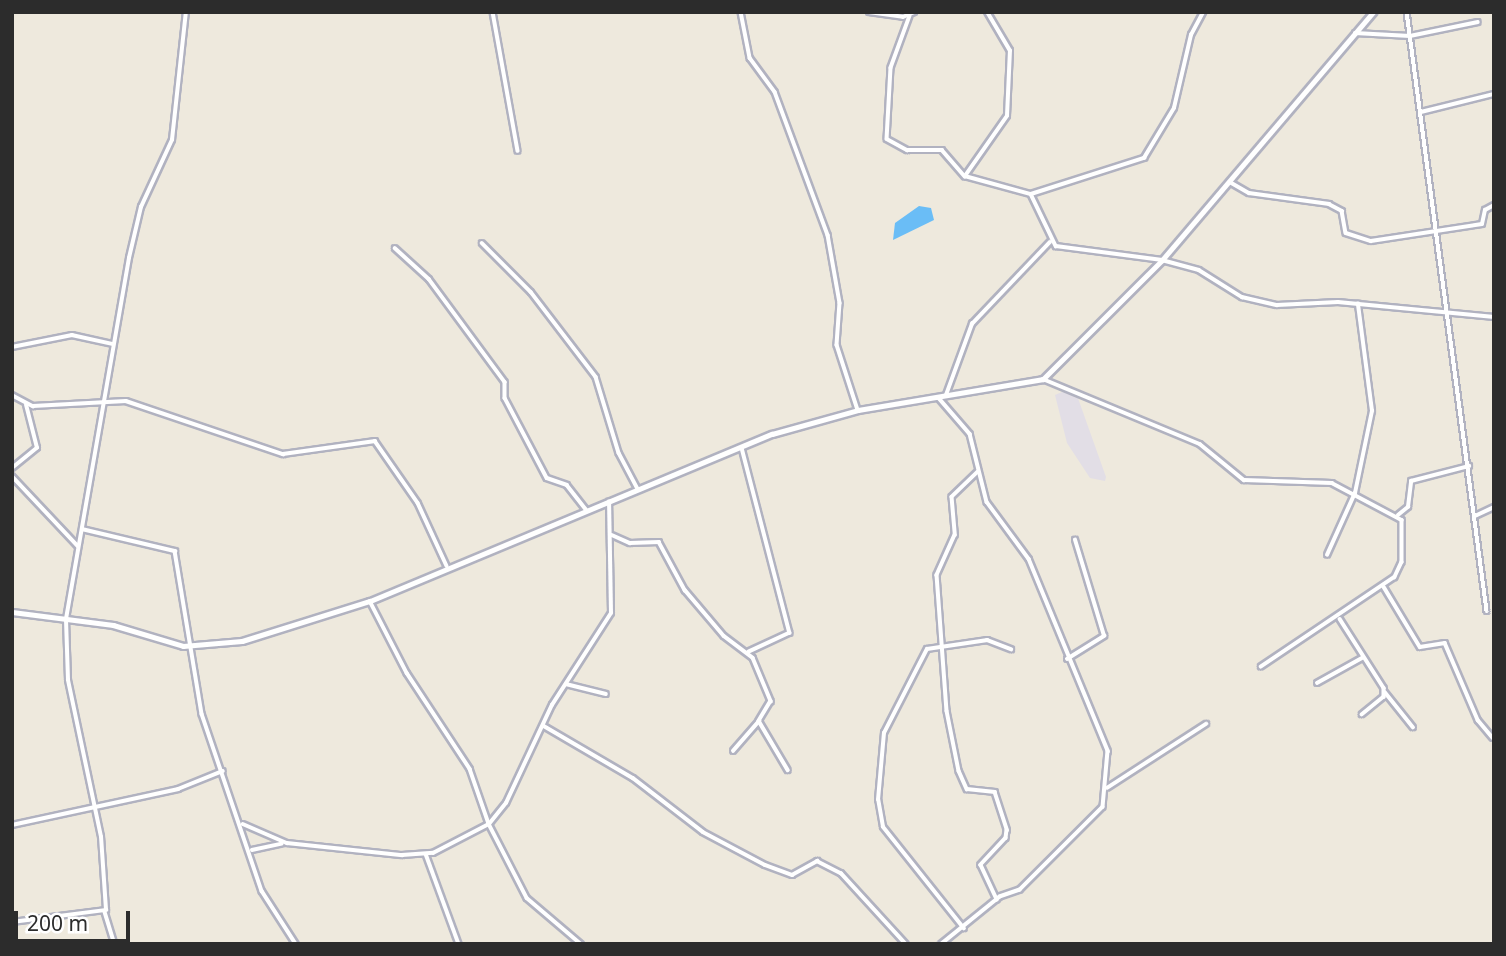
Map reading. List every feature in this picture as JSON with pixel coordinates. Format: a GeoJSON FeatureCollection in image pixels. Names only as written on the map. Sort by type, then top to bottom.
{"type":"FeatureCollection","features":[{"type":"Feature","properties":{"kind":"street"},"geometry":{"type":"LineString","coordinates":[[115,944],[105,912],[93,808],[76,735],[66,619],[101,404],[141,207],[172,140],[186,12]]}},
{"type":"Feature","properties":{"kind":"street"},"geometry":{"type":"LineString","coordinates":[[493,12],[518,151]]}},
{"type":"Feature","properties":{"kind":"street"},"geometry":{"type":"LineString","coordinates":[[741,12],[750,58],[778,100],[786,137],[807,166],[828,235],[830,273],[840,303],[837,345],[858,410]]}},
{"type":"Feature","properties":{"kind":"street"},"geometry":{"type":"LineString","coordinates":[[869,12],[910,16]]}},
{"type":"Feature","properties":{"kind":"street"},"geometry":{"type":"LineString","coordinates":[[914,12],[910,16],[891,68],[887,139],[907,150],[942,150],[965,176],[1031,194],[1144,158],[1174,108],[1191,35],[1203,12]]}},
{"type":"Feature","properties":{"kind":"street"},"geometry":{"type":"LineString","coordinates":[[965,176],[1007,117],[1010,51],[987,12]]}},
{"type":"Feature","properties":{"kind":"street"},"geometry":{"type":"LineString","coordinates":[[1043,379],[1162,260],[1373,12]]}},
{"type":"Feature","properties":{"kind":"street"},"geometry":{"type":"LineString","coordinates":[[1407,12],[1487,611]]}},
{"type":"Feature","properties":{"kind":"street"},"geometry":{"type":"LineString","coordinates":[[1353,33],[1410,36],[1478,22]]}},
{"type":"Feature","properties":{"kind":"street"},"geometry":{"type":"LineString","coordinates":[[1421,113],[1494,94]]}},
{"type":"Feature","properties":{"kind":"street"},"geometry":{"type":"LineString","coordinates":[[1230,182],[1249,193],[1329,204],[1342,211],[1346,233],[1363,240],[1482,224],[1485,210],[1494,205]]}},
{"type":"Feature","properties":{"kind":"street"},"geometry":{"type":"LineString","coordinates":[[946,395],[972,324],[1050,242],[1048,221],[1031,194]]}},
{"type":"Feature","properties":{"kind":"street"},"geometry":{"type":"LineString","coordinates":[[1050,242],[1084,253],[1162,260],[1199,270],[1254,301],[1359,304],[1494,317]]}},
{"type":"Feature","properties":{"kind":"street"},"geometry":{"type":"LineString","coordinates":[[482,243],[563,331],[601,385],[619,453],[639,491]]}},
{"type":"Feature","properties":{"kind":"street"},"geometry":{"type":"LineString","coordinates":[[396,248],[429,279],[505,382],[505,398],[547,478],[567,485],[586,509]]}},
{"type":"Feature","properties":{"kind":"street"},"geometry":{"type":"LineString","coordinates":[[1327,555],[1356,493],[1372,411],[1359,304]]}},
{"type":"Feature","properties":{"kind":"street"},"geometry":{"type":"LineString","coordinates":[[12,347],[72,335],[113,344]]}},
{"type":"Feature","properties":{"kind":"street"},"geometry":{"type":"LineString","coordinates":[[12,612],[66,619],[192,646],[242,642],[370,601],[447,566],[586,509],[639,491],[742,447],[858,410],[1043,379],[1200,444],[1244,480],[1318,481],[1356,493],[1398,515]]}},
{"type":"Feature","properties":{"kind":"street"},"geometry":{"type":"LineString","coordinates":[[12,395],[26,405],[134,403],[283,454],[375,441],[418,503],[447,566]]}},
{"type":"Feature","properties":{"kind":"street"},"geometry":{"type":"LineString","coordinates":[[937,396],[970,435],[987,502],[1029,559],[1067,659],[1105,733],[1107,788],[1099,811],[1020,890],[997,900],[942,944]]}},
{"type":"Feature","properties":{"kind":"street"},"geometry":{"type":"LineString","coordinates":[[12,468],[37,448],[26,405]]}},
{"type":"Feature","properties":{"kind":"street"},"geometry":{"type":"LineString","coordinates":[[742,447],[790,633],[749,652]]}},
{"type":"Feature","properties":{"kind":"street"},"geometry":{"type":"LineString","coordinates":[[1398,515],[1408,507],[1411,481],[1469,466]]}},
{"type":"Feature","properties":{"kind":"street"},"geometry":{"type":"LineString","coordinates":[[978,472],[952,497],[955,535],[937,566],[946,648],[947,711],[960,771],[967,789],[995,792],[1007,830],[1006,838],[981,865],[997,900]]}},
{"type":"Feature","properties":{"kind":"street"},"geometry":{"type":"LineString","coordinates":[[12,476],[78,546]]}},
{"type":"Feature","properties":{"kind":"street"},"geometry":{"type":"LineString","coordinates":[[252,850],[287,843],[426,854],[489,824],[566,684],[611,613],[609,502]]}},
{"type":"Feature","properties":{"kind":"street"},"geometry":{"type":"LineString","coordinates":[[1475,516],[1494,507]]}},
{"type":"Feature","properties":{"kind":"street"},"geometry":{"type":"LineString","coordinates":[[1261,667],[1340,620],[1384,587],[1402,562],[1398,515]]}},
{"type":"Feature","properties":{"kind":"street"},"geometry":{"type":"LineString","coordinates":[[81,529],[175,551],[202,714],[252,850],[262,891],[296,944]]}},
{"type":"Feature","properties":{"kind":"street"},"geometry":{"type":"LineString","coordinates":[[611,535],[630,543],[659,542],[685,590],[724,636],[749,652],[771,701],[759,721],[733,751]]}},
{"type":"Feature","properties":{"kind":"street"},"geometry":{"type":"LineString","coordinates":[[1067,659],[1104,636],[1075,540]]}},
{"type":"Feature","properties":{"kind":"street"},"geometry":{"type":"LineString","coordinates":[[1384,587],[1420,648],[1445,643],[1478,720],[1493,738]]}},
{"type":"Feature","properties":{"kind":"street"},"geometry":{"type":"LineString","coordinates":[[370,601],[407,673],[460,750],[489,824],[527,898],[581,944]]}},
{"type":"Feature","properties":{"kind":"street"},"geometry":{"type":"LineString","coordinates":[[1340,620],[1385,692],[1413,727]]}},
{"type":"Feature","properties":{"kind":"street"},"geometry":{"type":"LineString","coordinates":[[964,929],[890,840],[878,807],[885,729],[923,654],[991,640],[1011,649]]}},
{"type":"Feature","properties":{"kind":"street"},"geometry":{"type":"LineString","coordinates":[[1317,683],[1362,658]]}},
{"type":"Feature","properties":{"kind":"street"},"geometry":{"type":"LineString","coordinates":[[566,684],[606,694]]}},
{"type":"Feature","properties":{"kind":"street"},"geometry":{"type":"LineString","coordinates":[[1362,715],[1385,692]]}},
{"type":"Feature","properties":{"kind":"street"},"geometry":{"type":"LineString","coordinates":[[759,721],[788,770]]}},
{"type":"Feature","properties":{"kind":"street"},"geometry":{"type":"LineString","coordinates":[[1107,788],[1206,724]]}},
{"type":"Feature","properties":{"kind":"street"},"geometry":{"type":"LineString","coordinates":[[544,726],[758,861],[792,876],[815,861],[841,873],[906,944]]}},
{"type":"Feature","properties":{"kind":"street"},"geometry":{"type":"LineString","coordinates":[[12,825],[178,789],[224,771]]}},
{"type":"Feature","properties":{"kind":"street"},"geometry":{"type":"LineString","coordinates":[[243,824],[287,843]]}},
{"type":"Feature","properties":{"kind":"street"},"geometry":{"type":"LineString","coordinates":[[426,854],[459,944]]}},
{"type":"Feature","properties":{"kind":"street"},"geometry":{"type":"LineString","coordinates":[[12,922],[105,912]]}},
{"type":"Feature","properties":{"kind":"shaded area"},"geometry":{"type":"Polygon","coordinates":[[[1074,387],[1106,477],[1105,481],[1090,478],[1067,443],[1055,395],[1074,387]]]}},
{"type":"Feature","properties":{"kind":"water"},"geometry":{"type":"Polygon","coordinates":[[[919,206],[931,208],[934,220],[893,240],[895,223],[919,206]]]}}]}
